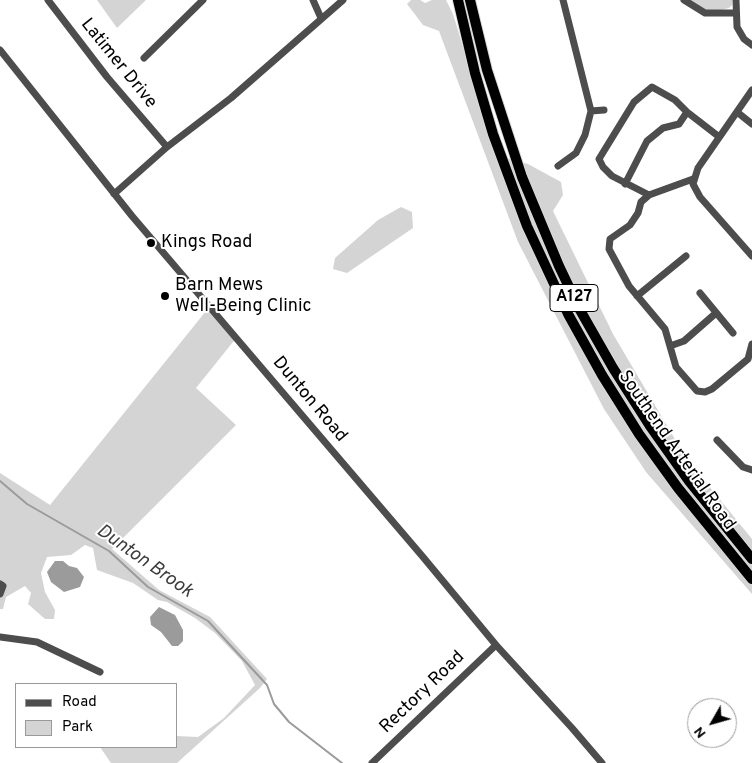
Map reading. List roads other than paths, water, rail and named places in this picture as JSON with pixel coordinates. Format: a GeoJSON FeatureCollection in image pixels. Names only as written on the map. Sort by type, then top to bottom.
{"type":"FeatureCollection","features":[{"type":"Feature","properties":{"kind":"highway","name":"Southend Arterial Road"},"geometry":{"type":"LineString","coordinates":[[458,0],[475,73],[496,144],[527,226],[568,314],[598,368],[639,434],[678,488],[752,579]]}},
{"type":"Feature","properties":{"kind":"highway","name":"Southend Arterial Road"},"geometry":{"type":"LineString","coordinates":[[470,0],[488,70],[518,168],[539,222],[576,301],[613,368],[650,426],[689,481],[752,559]]}},
{"type":"Feature","properties":{"kind":"street","name":"Latimer Drive"},"geometry":{"type":"LineString","coordinates":[[48,0],[107,77],[167,147]]}},
{"type":"Feature","properties":{"kind":"street"},"geometry":{"type":"LineString","coordinates":[[144,58],[204,0]]}},
{"type":"Feature","properties":{"kind":"street"},"geometry":{"type":"LineString","coordinates":[[313,0],[321,18]]}},
{"type":"Feature","properties":{"kind":"street"},"geometry":{"type":"LineString","coordinates":[[114,194],[167,147],[231,98],[343,0]]}},
{"type":"Feature","properties":{"kind":"street"},"geometry":{"type":"LineString","coordinates":[[558,166],[576,153],[586,135],[591,111],[563,0]]}},
{"type":"Feature","properties":{"kind":"street"},"geometry":{"type":"LineString","coordinates":[[684,0],[705,12],[736,13]]}},
{"type":"Feature","properties":{"kind":"street"},"geometry":{"type":"LineString","coordinates":[[736,0],[737,28],[744,39],[752,45]]}},
{"type":"Feature","properties":{"kind":"street","name":"Dunton Road"},"geometry":{"type":"LineString","coordinates":[[0,50],[114,194],[424,557],[496,645],[602,763]]}},
{"type":"Feature","properties":{"kind":"street"},"geometry":{"type":"LineString","coordinates":[[649,195],[625,184],[603,167],[598,159],[634,102],[652,87],[675,100],[718,136]]}},
{"type":"Feature","properties":{"kind":"street"},"geometry":{"type":"LineString","coordinates":[[752,90],[718,136],[693,179],[694,188],[700,197],[752,256]]}},
{"type":"Feature","properties":{"kind":"street"},"geometry":{"type":"LineString","coordinates":[[591,111],[604,110]]}},
{"type":"Feature","properties":{"kind":"street"},"geometry":{"type":"LineString","coordinates":[[625,184],[647,141],[663,128],[679,124],[687,112]]}},
{"type":"Feature","properties":{"kind":"street"},"geometry":{"type":"LineString","coordinates":[[737,112],[752,124]]}},
{"type":"Feature","properties":{"kind":"street"},"geometry":{"type":"LineString","coordinates":[[693,179],[649,195],[640,202],[638,213],[630,225],[609,242],[609,249],[619,269],[637,296],[660,321],[676,367],[697,392],[705,392],[712,389],[748,359],[752,344]]}},
{"type":"Feature","properties":{"kind":"street"},"geometry":{"type":"LineString","coordinates":[[637,296],[686,256]]}},
{"type":"Feature","properties":{"kind":"street"},"geometry":{"type":"LineString","coordinates":[[700,293],[733,333]]}},
{"type":"Feature","properties":{"kind":"street"},"geometry":{"type":"LineString","coordinates":[[670,346],[684,341],[716,313]]}},
{"type":"Feature","properties":{"kind":"street"},"geometry":{"type":"LineString","coordinates":[[718,440],[743,467],[752,470]]}},
{"type":"Feature","properties":{"kind":"street"},"geometry":{"type":"LineString","coordinates":[[0,594],[2,585]]}},
{"type":"Feature","properties":{"kind":"street"},"geometry":{"type":"LineString","coordinates":[[0,637],[37,642],[100,672]]}},
{"type":"Feature","properties":{"kind":"street","name":"Rectory Road"},"geometry":{"type":"LineString","coordinates":[[372,763],[496,645]]}},
{"type":"Feature","properties":{"kind":"waterway","name":"Dunton Brook"},"geometry":{"type":"LineString","coordinates":[[0,481],[27,504],[109,551],[148,587],[208,621],[267,685],[274,704],[289,722],[342,763]]}},
{"type":"Feature","properties":{"kind":"place","name":"Kings Road"},"geometry":{"type":"Point","coordinates":[151,243]}},
{"type":"Feature","properties":{"kind":"place","name":"Barn Mews Well-Being Clinic"},"geometry":{"type":"Point","coordinates":[165,296]}}]}
